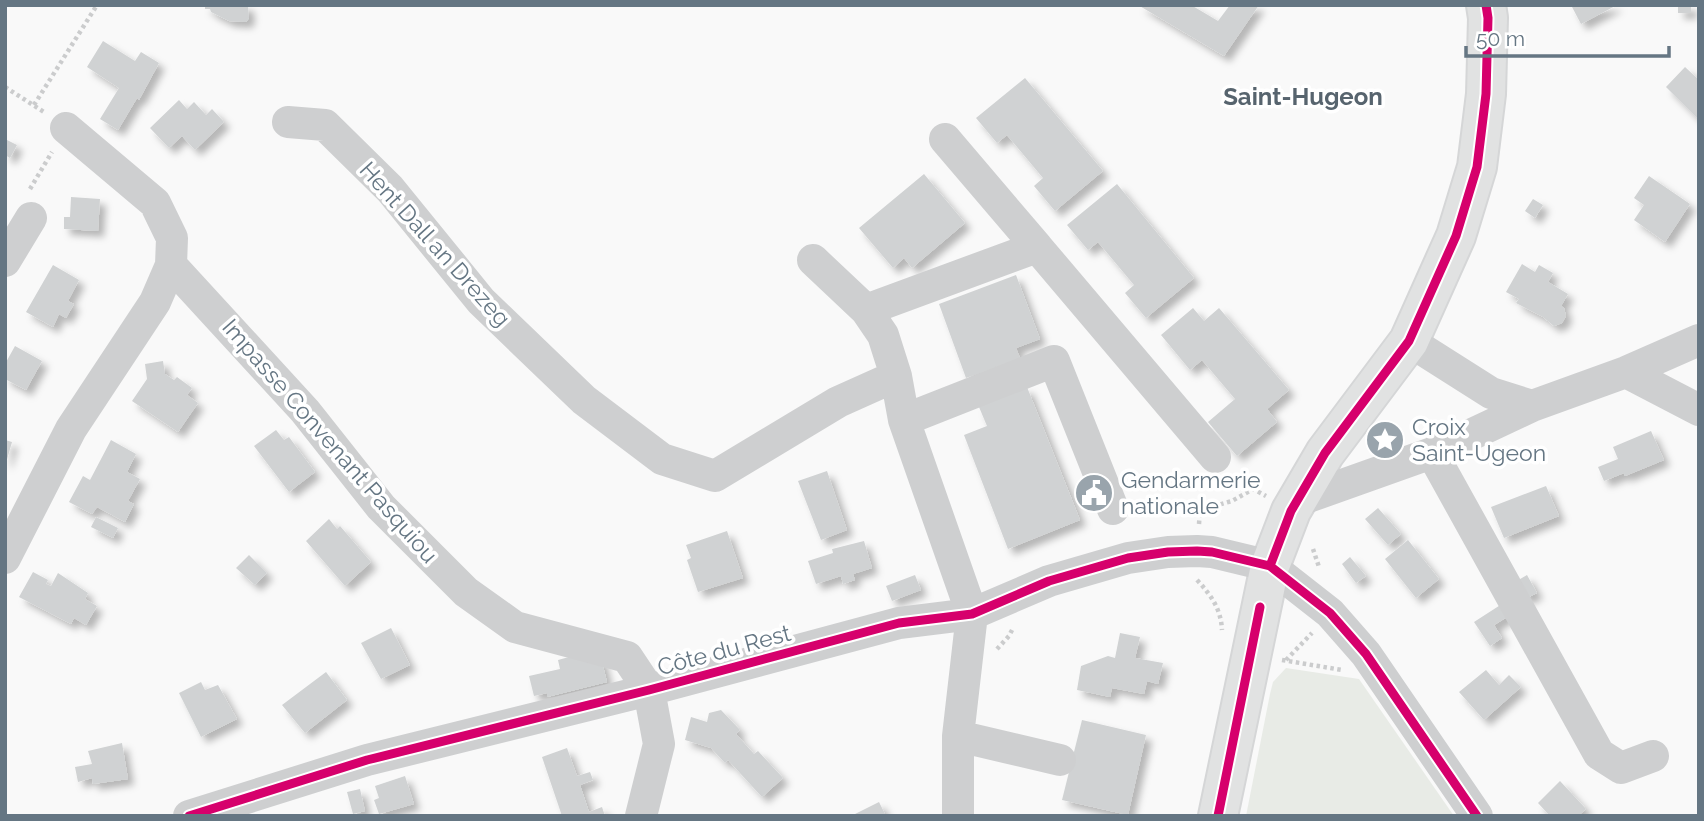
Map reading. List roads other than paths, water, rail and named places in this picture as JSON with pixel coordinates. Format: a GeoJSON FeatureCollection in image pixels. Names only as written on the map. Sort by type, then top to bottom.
{"type":"FeatureCollection","features":[{"type":"Feature","properties":{"kind":"main road"},"geometry":{"type":"LineString","coordinates":[[1218,816],[1270,566],[1297,500],[1325,453],[1409,341],[1457,236],[1477,167],[1486,94],[1486,5]]}},
{"type":"Feature","properties":{"kind":"street","name":"Hent Dall an Drezeg"},"geometry":{"type":"LineString","coordinates":[[288,122],[325,125],[390,189],[481,301],[584,400],[662,459],[715,477],[838,402],[896,376]]}},
{"type":"Feature","properties":{"kind":"street"},"geometry":{"type":"LineString","coordinates":[[5,558],[71,429],[155,302],[171,265],[172,238],[155,203],[66,128]]}},
{"type":"Feature","properties":{"kind":"street"},"geometry":{"type":"LineString","coordinates":[[945,139],[1215,457]]}},
{"type":"Feature","properties":{"kind":"street"},"geometry":{"type":"LineString","coordinates":[[5,261],[32,218]]}},
{"type":"Feature","properties":{"kind":"street"},"geometry":{"type":"LineString","coordinates":[[866,310],[1037,247]]}},
{"type":"Feature","properties":{"kind":"street"},"geometry":{"type":"LineString","coordinates":[[813,260],[866,310],[883,335],[896,376],[904,419],[972,614],[958,736],[958,816]]}},
{"type":"Feature","properties":{"kind":"street","name":"Impasse Convenant Pasquiou"},"geometry":{"type":"LineString","coordinates":[[171,265],[306,411],[382,507],[466,592],[514,627],[628,657],[649,690]]}},
{"type":"Feature","properties":{"kind":"street"},"geometry":{"type":"LineString","coordinates":[[1297,500],[1432,453],[1531,406],[1626,372],[1699,340]]}},
{"type":"Feature","properties":{"kind":"street"},"geometry":{"type":"LineString","coordinates":[[1409,341],[1491,393],[1531,406]]}},
{"type":"Feature","properties":{"kind":"street"},"geometry":{"type":"LineString","coordinates":[[904,419],[1054,361],[1113,509]]}},
{"type":"Feature","properties":{"kind":"street"},"geometry":{"type":"LineString","coordinates":[[1626,372],[1699,410]]}},
{"type":"Feature","properties":{"kind":"street"},"geometry":{"type":"LineString","coordinates":[[1432,453],[1599,754],[1621,768],[1653,756]]}},
{"type":"Feature","properties":{"kind":"street","name":"Côte du Rest"},"geometry":{"type":"LineString","coordinates":[[188,816],[367,760],[649,690],[899,623],[972,614],[1049,581],[1128,558],[1168,552],[1212,552],[1270,566]]}},
{"type":"Feature","properties":{"kind":"street"},"geometry":{"type":"LineString","coordinates":[[1270,566],[1330,613],[1366,654],[1477,816]]}},
{"type":"Feature","properties":{"kind":"street"},"geometry":{"type":"LineString","coordinates":[[641,816],[659,744],[649,690]]}},
{"type":"Feature","properties":{"kind":"street"},"geometry":{"type":"LineString","coordinates":[[958,736],[1060,760]]}},
{"type":"Feature","properties":{"kind":"place","name":"Croix Saint-Ugeon"},"geometry":{"type":"Point","coordinates":[1385,440]}},
{"type":"Feature","properties":{"kind":"place","name":"Gendarmerie nationale"},"geometry":{"type":"Point","coordinates":[1094,493]}},
{"type":"Feature","properties":{"kind":"district","name":"Saint-Hugeon"},"geometry":{"type":"Point","coordinates":[1303,97]}}]}
